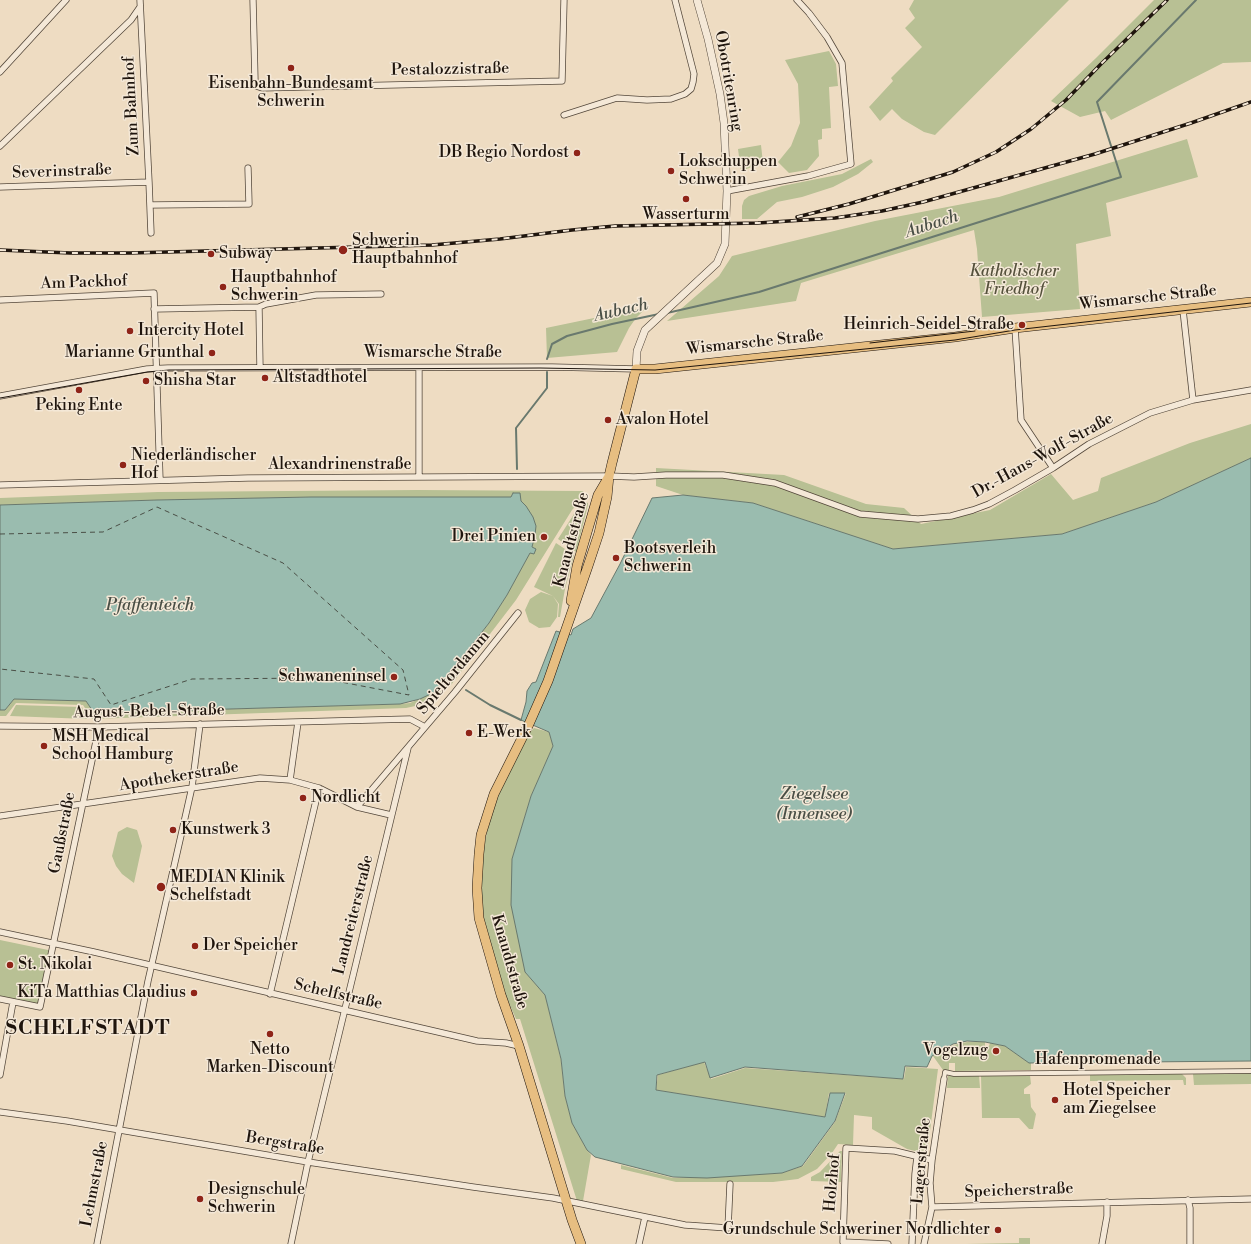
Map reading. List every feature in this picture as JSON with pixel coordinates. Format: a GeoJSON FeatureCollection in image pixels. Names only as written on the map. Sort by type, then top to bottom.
{"type":"FeatureCollection","features":[{"type":"Feature","properties":{"kind":"main road","name":"Wismarsche Straße"},"geometry":{"type":"LineString","coordinates":[[636,369],[820,352],[955,337],[1015,328],[1251,302]]}},
{"type":"Feature","properties":{"kind":"main road","name":"Knaudtstraße"},"geometry":{"type":"LineString","coordinates":[[581,1244],[566,1201],[519,1046],[494,972],[479,918],[478,882],[481,835],[487,815],[499,783],[529,724],[548,681],[599,533],[607,496],[609,476],[636,369]]}},
{"type":"Feature","properties":{"kind":"street"},"geometry":{"type":"LineString","coordinates":[[0,72],[66,0]]}},
{"type":"Feature","properties":{"kind":"street","name":"Zum Bahnhof"},"geometry":{"type":"LineString","coordinates":[[140,0],[150,204],[150,233]]}},
{"type":"Feature","properties":{"kind":"street","name":"Pestalozzistraße"},"geometry":{"type":"LineString","coordinates":[[253,0],[256,86],[262,88],[562,81],[564,0]]}},
{"type":"Feature","properties":{"kind":"street"},"geometry":{"type":"LineString","coordinates":[[564,115],[617,98],[647,100],[672,99],[685,94],[691,89],[694,74],[675,0]]}},
{"type":"Feature","properties":{"kind":"street","name":"Obotritenring"},"geometry":{"type":"LineString","coordinates":[[636,369],[637,351],[645,330],[717,263],[725,244],[727,191],[724,130],[720,94],[708,39],[697,0]]}},
{"type":"Feature","properties":{"kind":"street"},"geometry":{"type":"LineString","coordinates":[[727,191],[808,176],[851,164],[842,63],[827,37],[797,0]]}},
{"type":"Feature","properties":{"kind":"street"},"geometry":{"type":"LineString","coordinates":[[0,146],[131,20],[140,6]]}},
{"type":"Feature","properties":{"kind":"street"},"geometry":{"type":"LineString","coordinates":[[150,204],[249,204],[248,168]]}},
{"type":"Feature","properties":{"kind":"street","name":"Severinstraße"},"geometry":{"type":"LineString","coordinates":[[0,187],[149,182]]}},
{"type":"Feature","properties":{"kind":"street","name":"Am Packhof"},"geometry":{"type":"LineString","coordinates":[[0,300],[97,294],[110,295],[154,293],[154,309]]}},
{"type":"Feature","properties":{"kind":"street"},"geometry":{"type":"LineString","coordinates":[[160,480],[154,309],[259,307],[266,304],[316,295],[381,294]]}},
{"type":"Feature","properties":{"kind":"street"},"geometry":{"type":"LineString","coordinates":[[259,307],[260,368]]}},
{"type":"Feature","properties":{"kind":"street"},"geometry":{"type":"LineString","coordinates":[[1183,310],[1193,400]]}},
{"type":"Feature","properties":{"kind":"street"},"geometry":{"type":"LineString","coordinates":[[1015,328],[1021,420],[1053,468]]}},
{"type":"Feature","properties":{"kind":"street","name":"Wismarsche Straße"},"geometry":{"type":"LineString","coordinates":[[156,369],[552,367],[636,369]]}},
{"type":"Feature","properties":{"kind":"street"},"geometry":{"type":"LineString","coordinates":[[419,477],[420,368]]}},
{"type":"Feature","properties":{"kind":"street"},"geometry":{"type":"LineString","coordinates":[[0,396],[156,369]]}},
{"type":"Feature","properties":{"kind":"street","name":"Dr.-Hans-Wolf-Straße"},"geometry":{"type":"LineString","coordinates":[[609,476],[731,476],[774,483],[860,514],[918,519],[952,516],[973,510],[1016,490],[1089,444],[1150,413],[1193,400],[1251,390]]}},
{"type":"Feature","properties":{"kind":"street","name":"Alexandrinenstraße"},"geometry":{"type":"LineString","coordinates":[[0,485],[160,480],[609,476]]}},
{"type":"Feature","properties":{"kind":"street","name":"Spieltordamm"},"geometry":{"type":"LineString","coordinates":[[357,807],[483,658],[518,613]]}},
{"type":"Feature","properties":{"kind":"street","name":"August-Bebel-Straße"},"geometry":{"type":"LineString","coordinates":[[0,726],[99,727],[410,719],[425,727]]}},
{"type":"Feature","properties":{"kind":"street"},"geometry":{"type":"LineString","coordinates":[[290,780],[298,722]]}},
{"type":"Feature","properties":{"kind":"street","name":"Lehmstraße"},"geometry":{"type":"LineString","coordinates":[[96,1244],[120,1130],[151,965],[192,787],[200,724]]}},
{"type":"Feature","properties":{"kind":"street","name":"Gaußstraße"},"geometry":{"type":"LineString","coordinates":[[13,1002],[40,1007],[99,727]]}},
{"type":"Feature","properties":{"kind":"street","name":"Landreiterstraße"},"geometry":{"type":"LineString","coordinates":[[291,1244],[308,1162],[408,748]]}},
{"type":"Feature","properties":{"kind":"street","name":"Apothekerstraße"},"geometry":{"type":"LineString","coordinates":[[0,816],[260,778],[290,780],[319,788],[357,807],[391,815]]}},
{"type":"Feature","properties":{"kind":"street"},"geometry":{"type":"LineString","coordinates":[[270,994],[319,788]]}},
{"type":"Feature","properties":{"kind":"street","name":"Schelfstraße"},"geometry":{"type":"LineString","coordinates":[[0,932],[151,965],[270,994],[477,1041],[506,1043],[519,1046]]}},
{"type":"Feature","properties":{"kind":"street"},"geometry":{"type":"LineString","coordinates":[[0,999],[13,1002],[0,1075]]}},
{"type":"Feature","properties":{"kind":"street","name":"Hafenpromenade"},"geometry":{"type":"LineString","coordinates":[[944,1079],[946,1072],[954,1074],[1251,1071]]}},
{"type":"Feature","properties":{"kind":"street","name":"Lagerstraße"},"geometry":{"type":"LineString","coordinates":[[924,1244],[932,1207],[930,1183],[932,1160],[944,1079]]}},
{"type":"Feature","properties":{"kind":"street","name":"Bergstraße"},"geometry":{"type":"LineString","coordinates":[[0,1112],[120,1130],[308,1162],[553,1198],[686,1225],[723,1229],[728,1228],[730,1184]]}},
{"type":"Feature","properties":{"kind":"street","name":"Holzhof"},"geometry":{"type":"LineString","coordinates":[[888,1244],[843,1242],[846,1148],[895,1151],[932,1160]]}},
{"type":"Feature","properties":{"kind":"street"},"geometry":{"type":"LineString","coordinates":[[912,1244],[914,1174],[917,1157]]}},
{"type":"Feature","properties":{"kind":"street","name":"Speicherstraße"},"geometry":{"type":"LineString","coordinates":[[932,1207],[1251,1199]]}},
{"type":"Feature","properties":{"kind":"street"},"geometry":{"type":"LineString","coordinates":[[1188,1200],[1190,1208],[1190,1244]]}},
{"type":"Feature","properties":{"kind":"street"},"geometry":{"type":"LineString","coordinates":[[1102,1244],[1107,1216],[1107,1202]]}},
{"type":"Feature","properties":{"kind":"street"},"geometry":{"type":"LineString","coordinates":[[639,1244],[645,1217]]}},
{"type":"Feature","properties":{"kind":"green space"},"geometry":{"type":"Polygon","coordinates":[[[914,0],[1069,0],[935,135],[924,132],[902,119],[892,109],[880,121],[869,107],[893,81],[891,78],[922,47],[905,28],[915,18],[909,9],[914,0]]]}},
{"type":"Feature","properties":{"kind":"green space"},"geometry":{"type":"Polygon","coordinates":[[[1154,0],[1251,0],[1251,62],[1223,63],[1111,120],[1105,111],[1080,117],[1051,101],[1096,58],[1154,0]]]}},
{"type":"Feature","properties":{"kind":"green space"},"geometry":{"type":"Polygon","coordinates":[[[829,51],[836,64],[838,86],[829,87],[831,128],[822,129],[822,139],[818,140],[819,156],[807,170],[789,173],[778,162],[791,146],[800,123],[798,84],[785,60],[829,51]]]}},
{"type":"Feature","properties":{"kind":"green space","name":"Katholischer Friedhof"},"geometry":{"type":"Polygon","coordinates":[[[1187,139],[1198,177],[1106,203],[1111,236],[1076,244],[1080,309],[982,317],[977,249],[974,230],[801,283],[796,301],[667,321],[719,276],[732,256],[875,221],[999,197],[1187,139]]]}},
{"type":"Feature","properties":{"kind":"green space"},"geometry":{"type":"Polygon","coordinates":[[[761,145],[763,163],[741,171],[738,149],[761,145]]]}},
{"type":"Feature","properties":{"kind":"green space"},"geometry":{"type":"Polygon","coordinates":[[[871,159],[873,162],[858,174],[833,187],[802,197],[777,202],[757,219],[742,219],[742,206],[744,200],[749,196],[782,186],[842,174],[871,159]]]}},
{"type":"Feature","properties":{"kind":"green space"},"geometry":{"type":"Polygon","coordinates":[[[647,307],[629,328],[617,352],[547,358],[546,328],[647,307]]]}},
{"type":"Feature","properties":{"kind":"green space"},"geometry":{"type":"Polygon","coordinates":[[[1251,424],[1251,458],[1156,502],[1062,534],[893,549],[753,503],[683,495],[656,486],[656,468],[784,475],[866,504],[904,508],[921,524],[990,510],[1051,474],[1073,500],[1098,491],[1101,478],[1190,443],[1251,424]]]}},
{"type":"Feature","properties":{"kind":"green space"},"geometry":{"type":"Polygon","coordinates":[[[418,490],[583,491],[585,496],[572,510],[516,600],[451,685],[434,700],[406,708],[92,719],[83,705],[16,703],[6,716],[0,716],[0,710],[5,710],[14,699],[86,701],[94,713],[410,703],[439,690],[489,623],[507,595],[530,552],[534,554],[532,547],[535,535],[526,506],[521,501],[519,493],[513,493],[512,497],[311,497],[0,505],[0,498],[158,492],[418,490]]]}},
{"type":"Feature","properties":{"kind":"green space"},"geometry":{"type":"Polygon","coordinates":[[[585,502],[588,503],[588,505],[576,552],[558,539],[574,514],[585,502]]]}},
{"type":"Feature","properties":{"kind":"green space"},"geometry":{"type":"Polygon","coordinates":[[[556,543],[574,555],[565,589],[560,617],[558,617],[559,604],[553,596],[534,587],[556,543]]]}},
{"type":"Feature","properties":{"kind":"green space"},"geometry":{"type":"Polygon","coordinates":[[[541,592],[553,596],[558,604],[557,617],[550,627],[539,628],[529,622],[525,610],[530,599],[541,592]]]}},
{"type":"Feature","properties":{"kind":"green space"},"geometry":{"type":"Polygon","coordinates":[[[16,705],[82,707],[87,719],[10,716],[16,705]]]}},
{"type":"Feature","properties":{"kind":"green space"},"geometry":{"type":"Polygon","coordinates":[[[534,728],[549,732],[553,746],[531,796],[512,859],[525,972],[545,995],[561,1060],[565,1096],[572,1123],[591,1155],[583,1201],[577,1201],[520,1019],[516,1019],[505,994],[489,942],[484,920],[481,894],[483,851],[490,818],[499,793],[527,735],[534,728]]]}},
{"type":"Feature","properties":{"kind":"green space"},"geometry":{"type":"Polygon","coordinates":[[[127,827],[137,830],[142,846],[134,883],[122,874],[116,866],[112,856],[118,832],[127,827]]]}},
{"type":"Feature","properties":{"kind":"green space"},"geometry":{"type":"Polygon","coordinates":[[[0,940],[53,951],[40,1007],[0,999],[0,940]]]}},
{"type":"Feature","properties":{"kind":"green space"},"geometry":{"type":"Polygon","coordinates":[[[967,1042],[985,1042],[985,1046],[989,1046],[990,1043],[1005,1046],[1031,1063],[1031,1070],[955,1071],[955,1063],[949,1063],[949,1071],[943,1070],[933,1056],[954,1045],[967,1042]]]}},
{"type":"Feature","properties":{"kind":"green space"},"geometry":{"type":"Polygon","coordinates":[[[704,1062],[711,1079],[745,1068],[904,1079],[906,1067],[938,1069],[927,1154],[907,1149],[872,1129],[872,1117],[854,1115],[853,1145],[838,1144],[817,1169],[798,1179],[773,1182],[676,1182],[621,1169],[621,1165],[673,1178],[782,1173],[803,1166],[835,1122],[846,1093],[829,1093],[825,1117],[656,1090],[658,1075],[704,1062]]]}},
{"type":"Feature","properties":{"kind":"green space"},"geometry":{"type":"Polygon","coordinates":[[[1251,1073],[1251,1084],[1194,1085],[1193,1074],[1251,1073]]]}},
{"type":"Feature","properties":{"kind":"green space"},"geometry":{"type":"Polygon","coordinates":[[[1090,1074],[1182,1074],[1186,1078],[1186,1085],[1184,1085],[1183,1080],[1090,1081],[1090,1074]]]}},
{"type":"Feature","properties":{"kind":"green space"},"geometry":{"type":"Polygon","coordinates":[[[979,1075],[980,1088],[947,1088],[948,1076],[979,1075]]]}},
{"type":"Feature","properties":{"kind":"green space"},"geometry":{"type":"Polygon","coordinates":[[[981,1075],[1030,1075],[1031,1084],[1024,1089],[1024,1094],[1030,1094],[1031,1107],[1036,1114],[1033,1129],[1029,1129],[1019,1118],[982,1118],[981,1075]]]}},
{"type":"Feature","properties":{"kind":"green space"},"geometry":{"type":"Polygon","coordinates":[[[840,1151],[842,1151],[841,1182],[811,1181],[811,1177],[820,1172],[840,1151]]]}},
{"type":"Feature","properties":{"kind":"green space"},"geometry":{"type":"Polygon","coordinates":[[[1019,1238],[1030,1238],[1030,1244],[965,1244],[1019,1243],[1019,1238]]]}},
{"type":"Feature","properties":{"kind":"water","name":"Ziegelsee (Innensee)"},"geometry":{"type":"Polygon","coordinates":[[[1251,458],[1251,1061],[1029,1063],[1005,1046],[985,1042],[967,1041],[953,1044],[932,1056],[927,1067],[905,1066],[903,1079],[745,1067],[710,1078],[705,1062],[657,1075],[656,1090],[825,1117],[830,1093],[845,1093],[835,1121],[802,1166],[782,1173],[707,1178],[673,1177],[595,1157],[587,1150],[572,1123],[565,1096],[561,1059],[545,995],[525,972],[511,905],[512,859],[531,796],[553,746],[549,732],[521,720],[526,702],[527,691],[532,683],[536,682],[556,631],[571,635],[573,629],[591,618],[620,564],[652,498],[683,495],[753,503],[893,549],[1062,534],[1156,502],[1251,458]]]}},
{"type":"Feature","properties":{"kind":"water","name":"Pfaffenteich"},"geometry":{"type":"Polygon","coordinates":[[[513,493],[520,493],[521,501],[533,517],[536,526],[532,547],[536,549],[534,554],[530,553],[507,595],[489,623],[454,668],[457,672],[454,676],[439,690],[420,699],[400,704],[94,713],[86,701],[14,699],[5,710],[0,710],[0,505],[311,497],[511,497],[513,493]]]}},
{"type":"Feature","properties":{"kind":"waterway","name":"Aubach"},"geometry":{"type":"LineString","coordinates":[[667,313],[759,292],[1121,177],[1097,102],[1196,0]]}},
{"type":"Feature","properties":{"kind":"waterway","name":"Aubach"},"geometry":{"type":"LineString","coordinates":[[547,359],[552,344],[567,336],[612,324],[659,314]]}},
{"type":"Feature","properties":{"kind":"waterway","name":"Aubach"},"geometry":{"type":"LineString","coordinates":[[517,469],[516,428],[547,388],[547,372]]}},
{"type":"Feature","properties":{"kind":"waterway"},"geometry":{"type":"LineString","coordinates":[[466,690],[490,705],[521,720]]}},
{"type":"Feature","properties":{"kind":"ferry route"},"geometry":{"type":"LineString","coordinates":[[0,534],[103,532],[157,507],[283,563],[403,670],[409,695],[320,678],[192,679],[111,705],[94,679],[0,669]]}},
{"type":"Feature","properties":{"kind":"tram line"},"geometry":{"type":"LineString","coordinates":[[0,398],[147,372],[169,370],[540,368],[655,370],[955,340],[1015,330],[1251,303]]}},
{"type":"Feature","properties":{"kind":"tram line"},"geometry":{"type":"LineString","coordinates":[[870,343],[975,331]]}},
{"type":"Feature","properties":{"kind":"railway"},"geometry":{"type":"LineString","coordinates":[[797,217],[849,204],[953,172],[996,152],[1031,129],[1066,100],[1167,0]]}},
{"type":"Feature","properties":{"kind":"railway"},"geometry":{"type":"LineString","coordinates":[[0,250],[70,253],[130,253],[432,245],[615,226],[758,223],[835,218],[882,211],[923,202],[1095,154],[1251,102]]}},
{"type":"Feature","properties":{"kind":"place","name":"Eisenbahn-Bundesamt Schwerin"},"geometry":{"type":"Point","coordinates":[291,68]}},
{"type":"Feature","properties":{"kind":"place","name":"DB Regio Nordost"},"geometry":{"type":"Point","coordinates":[577,153]}},
{"type":"Feature","properties":{"kind":"place","name":"Lokschuppen Schwerin"},"geometry":{"type":"Point","coordinates":[671,171]}},
{"type":"Feature","properties":{"kind":"place","name":"Wasserturm"},"geometry":{"type":"Point","coordinates":[686,199]}},
{"type":"Feature","properties":{"kind":"place","name":"Schwerin Hauptbahnhof"},"geometry":{"type":"Point","coordinates":[343,250]}},
{"type":"Feature","properties":{"kind":"place","name":"Subway"},"geometry":{"type":"Point","coordinates":[211,254]}},
{"type":"Feature","properties":{"kind":"place","name":"Hauptbahnhof Schwerin"},"geometry":{"type":"Point","coordinates":[223,287]}},
{"type":"Feature","properties":{"kind":"place","name":"Heinrich-Seidel-Straße"},"geometry":{"type":"Point","coordinates":[1022,325]}},
{"type":"Feature","properties":{"kind":"place","name":"Intercity Hotel"},"geometry":{"type":"Point","coordinates":[130,331]}},
{"type":"Feature","properties":{"kind":"place","name":"Marianne Grunthal"},"geometry":{"type":"Point","coordinates":[212,353]}},
{"type":"Feature","properties":{"kind":"place","name":"Altstadthotel"},"geometry":{"type":"Point","coordinates":[265,378]}},
{"type":"Feature","properties":{"kind":"place","name":"Shisha Star"},"geometry":{"type":"Point","coordinates":[146,381]}},
{"type":"Feature","properties":{"kind":"place","name":"Peking Ente"},"geometry":{"type":"Point","coordinates":[79,390]}},
{"type":"Feature","properties":{"kind":"place","name":"Avalon Hotel"},"geometry":{"type":"Point","coordinates":[608,420]}},
{"type":"Feature","properties":{"kind":"place","name":"Niederländischer Hof"},"geometry":{"type":"Point","coordinates":[123,465]}},
{"type":"Feature","properties":{"kind":"place","name":"Drei Pinien"},"geometry":{"type":"Point","coordinates":[544,537]}},
{"type":"Feature","properties":{"kind":"place","name":"Bootsverleih Schwerin"},"geometry":{"type":"Point","coordinates":[616,558]}},
{"type":"Feature","properties":{"kind":"place","name":"Schwaneninsel"},"geometry":{"type":"Point","coordinates":[394,677]}},
{"type":"Feature","properties":{"kind":"place","name":"E-Werk"},"geometry":{"type":"Point","coordinates":[469,733]}},
{"type":"Feature","properties":{"kind":"place","name":"MSH Medical School Hamburg"},"geometry":{"type":"Point","coordinates":[44,746]}},
{"type":"Feature","properties":{"kind":"place","name":"Nordlicht"},"geometry":{"type":"Point","coordinates":[303,798]}},
{"type":"Feature","properties":{"kind":"place","name":"Kunstwerk 3"},"geometry":{"type":"Point","coordinates":[173,830]}},
{"type":"Feature","properties":{"kind":"place","name":"MEDIAN Klinik Schelfstadt"},"geometry":{"type":"Point","coordinates":[161,887]}},
{"type":"Feature","properties":{"kind":"place","name":"Der Speicher"},"geometry":{"type":"Point","coordinates":[195,946]}},
{"type":"Feature","properties":{"kind":"place","name":"St. Nikolai"},"geometry":{"type":"Point","coordinates":[10,965]}},
{"type":"Feature","properties":{"kind":"place","name":"KiTa Matthias Claudius"},"geometry":{"type":"Point","coordinates":[194,993]}},
{"type":"Feature","properties":{"kind":"place","name":"Netto Marken-Discount"},"geometry":{"type":"Point","coordinates":[270,1034]}},
{"type":"Feature","properties":{"kind":"place","name":"Vogelzug"},"geometry":{"type":"Point","coordinates":[996,1051]}},
{"type":"Feature","properties":{"kind":"place","name":"Hotel Speicher am Ziegelsee"},"geometry":{"type":"Point","coordinates":[1055,1100]}},
{"type":"Feature","properties":{"kind":"place","name":"Designschule Schwerin"},"geometry":{"type":"Point","coordinates":[200,1199]}},
{"type":"Feature","properties":{"kind":"place","name":"Grundschule Schweriner Nordlichter"},"geometry":{"type":"Point","coordinates":[998,1230]}},
{"type":"Feature","properties":{"kind":"district","name":"SCHELFSTADT"},"geometry":{"type":"Point","coordinates":[88,1029]}}]}
